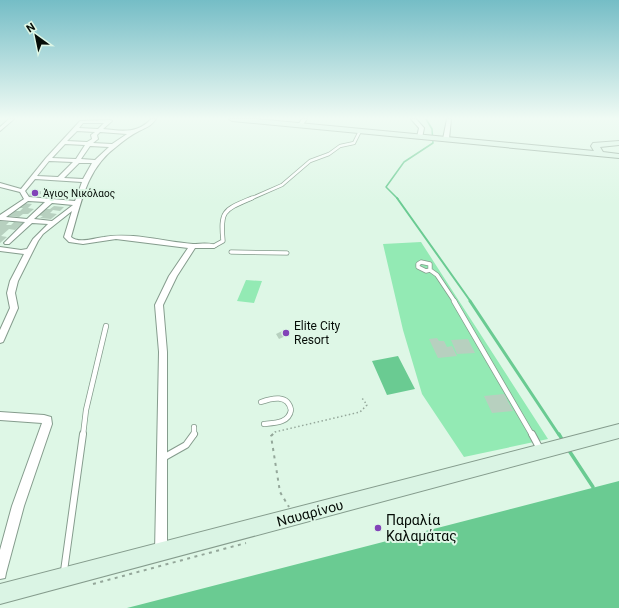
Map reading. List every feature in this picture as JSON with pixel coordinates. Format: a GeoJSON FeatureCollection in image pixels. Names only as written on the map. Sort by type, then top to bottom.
{"type":"FeatureCollection","features":[{"type":"Feature","properties":{"kind":"main road"},"geometry":{"type":"LineString","coordinates":[[532,147],[619,156]]}},
{"type":"Feature","properties":{"kind":"main road"},"geometry":{"type":"LineString","coordinates":[[596,147],[600,154]]}},
{"type":"Feature","properties":{"kind":"main road","name":"Ναυαρίνου"},"geometry":{"type":"LineString","coordinates":[[0,594],[619,431]]}},
{"type":"Feature","properties":{"kind":"street"},"geometry":{"type":"LineString","coordinates":[[22,191],[58,147]]}},
{"type":"Feature","properties":{"kind":"street"},"geometry":{"type":"LineString","coordinates":[[60,179],[77,161],[86,147]]}},
{"type":"Feature","properties":{"kind":"street"},"geometry":{"type":"LineString","coordinates":[[112,147],[96,162],[85,181],[67,237],[71,240],[90,242],[116,237],[193,246],[214,246]]}},
{"type":"Feature","properties":{"kind":"street"},"geometry":{"type":"LineString","coordinates":[[48,159],[96,162]]}},
{"type":"Feature","properties":{"kind":"street"},"geometry":{"type":"LineString","coordinates":[[33,177],[85,181]]}},
{"type":"Feature","properties":{"kind":"street"},"geometry":{"type":"LineString","coordinates":[[0,185],[22,191],[27,200]]}},
{"type":"Feature","properties":{"kind":"street"},"geometry":{"type":"LineString","coordinates":[[0,218],[27,200],[77,203]]}},
{"type":"Feature","properties":{"kind":"street"},"geometry":{"type":"LineString","coordinates":[[7,243],[50,201]]}},
{"type":"Feature","properties":{"kind":"street"},"geometry":{"type":"LineString","coordinates":[[0,340],[14,308],[11,293],[14,281],[30,251],[38,237],[77,203]]}},
{"type":"Feature","properties":{"kind":"street"},"geometry":{"type":"LineString","coordinates":[[0,218],[54,223]]}},
{"type":"Feature","properties":{"kind":"street"},"geometry":{"type":"LineString","coordinates":[[161,552],[163,352],[159,305],[172,276],[193,246]]}},
{"type":"Feature","properties":{"kind":"street"},"geometry":{"type":"LineString","coordinates":[[0,250],[21,252],[30,251]]}},
{"type":"Feature","properties":{"kind":"street"},"geometry":{"type":"LineString","coordinates":[[0,416],[47,420],[47,424],[18,506],[0,573]]}},
{"type":"Feature","properties":{"kind":"lane"},"geometry":{"type":"LineString","coordinates":[[214,246],[223,241],[221,220],[222,216],[231,207],[282,185],[310,161],[329,154],[338,147]]}},
{"type":"Feature","properties":{"kind":"lane"},"geometry":{"type":"LineString","coordinates":[[231,252],[287,253]]}},
{"type":"Feature","properties":{"kind":"lane"},"geometry":{"type":"LineString","coordinates":[[430,270],[437,275],[446,287],[539,443],[546,450]]}},
{"type":"Feature","properties":{"kind":"lane"},"geometry":{"type":"LineString","coordinates":[[63,577],[86,410],[106,326]]}},
{"type":"Feature","properties":{"kind":"lane"},"geometry":{"type":"LineString","coordinates":[[262,402],[275,398],[282,398],[288,402],[291,407],[290,413],[286,419],[280,422],[264,424]]}},
{"type":"Feature","properties":{"kind":"lane"},"geometry":{"type":"LineString","coordinates":[[161,459],[186,444],[194,436],[194,427]]}},
{"type":"Feature","properties":{"kind":"path"},"geometry":{"type":"LineString","coordinates":[[295,508],[289,508],[280,492],[270,436],[275,432],[360,412],[366,405],[362,398]]}},
{"type":"Feature","properties":{"kind":"shaded area"},"geometry":{"type":"Polygon","coordinates":[[[421,242],[548,439],[464,457],[422,394],[403,330],[383,244],[421,242]]]}},
{"type":"Feature","properties":{"kind":"shaded area"},"geometry":{"type":"Polygon","coordinates":[[[246,280],[262,281],[254,303],[237,301],[246,280]]]}},
{"type":"Feature","properties":{"kind":"shaded area"},"geometry":{"type":"Polygon","coordinates":[[[398,356],[415,389],[387,395],[372,361],[398,356]]]}},
{"type":"Feature","properties":{"kind":"shaded area"},"geometry":{"type":"Polygon","coordinates":[[[619,481],[619,608],[127,608],[619,481]]]}},
{"type":"Feature","properties":{"kind":"building","name":"Άγιος Νικόλαος"},"geometry":{"type":"Polygon","coordinates":[[[41,191],[41,194],[29,196],[30,193],[41,191]]]}},
{"type":"Feature","properties":{"kind":"building"},"geometry":{"type":"Polygon","coordinates":[[[23,203],[32,204],[28,208],[34,209],[28,214],[23,214],[19,217],[9,216],[15,211],[20,211],[23,208],[18,208],[23,203]]]}},
{"type":"Feature","properties":{"kind":"building"},"geometry":{"type":"Polygon","coordinates":[[[54,206],[64,207],[60,211],[53,210],[50,213],[57,214],[51,219],[40,218],[43,216],[37,215],[44,209],[50,209],[54,206]]]}},
{"type":"Feature","properties":{"kind":"building"},"geometry":{"type":"Polygon","coordinates":[[[0,221],[9,222],[6,225],[11,225],[14,222],[23,223],[15,230],[9,229],[1,236],[7,237],[0,243],[0,221]]]}},
{"type":"Feature","properties":{"kind":"building"},"geometry":{"type":"Polygon","coordinates":[[[286,329],[290,334],[279,339],[276,334],[286,329]]]}},
{"type":"Feature","properties":{"kind":"building"},"geometry":{"type":"Polygon","coordinates":[[[437,338],[439,341],[444,341],[447,347],[452,346],[457,356],[438,358],[429,339],[437,338]]]}},
{"type":"Feature","properties":{"kind":"building"},"geometry":{"type":"Polygon","coordinates":[[[468,339],[475,353],[457,354],[451,340],[468,339]]]}},
{"type":"Feature","properties":{"kind":"building"},"geometry":{"type":"Polygon","coordinates":[[[504,394],[513,411],[492,413],[484,396],[504,394]]]}},
{"type":"Feature","properties":{"kind":"waterway"},"geometry":{"type":"LineString","coordinates":[[397,198],[386,187],[404,162],[426,147]]}},
{"type":"Feature","properties":{"kind":"waterway"},"geometry":{"type":"LineString","coordinates":[[397,198],[471,302]]}},
{"type":"Feature","properties":{"kind":"waterway"},"geometry":{"type":"LineString","coordinates":[[470,301],[559,435]]}},
{"type":"Feature","properties":{"kind":"waterway"},"geometry":{"type":"LineString","coordinates":[[559,434],[563,441]]}},
{"type":"Feature","properties":{"kind":"waterway"},"geometry":{"type":"LineString","coordinates":[[568,449],[593,487]]}},
{"type":"Feature","properties":{"kind":"place","name":"Άγιος Νικόλαος"},"geometry":{"type":"Point","coordinates":[35,193]}},
{"type":"Feature","properties":{"kind":"place","name":"Elite City Resort"},"geometry":{"type":"Point","coordinates":[286,333]}},
{"type":"Feature","properties":{"kind":"place","name":"Παραλία Καλαμάτας"},"geometry":{"type":"Point","coordinates":[378,528]}}]}
